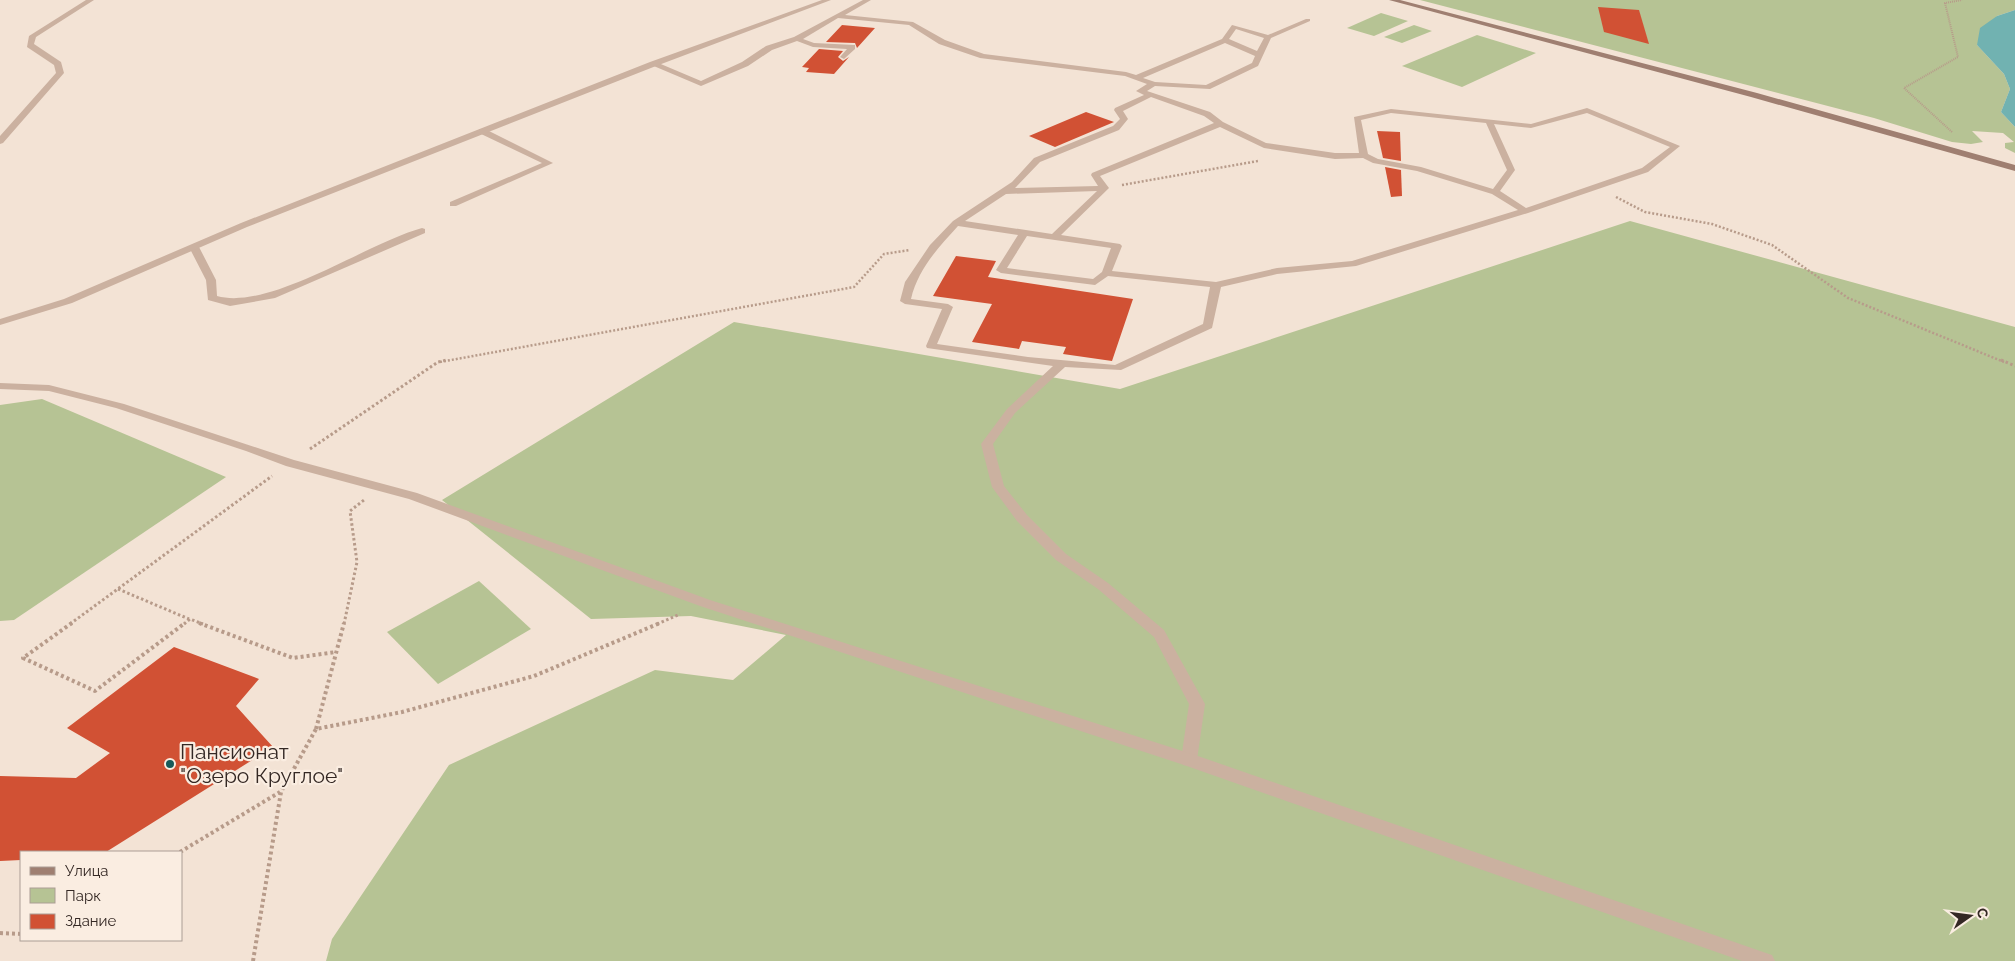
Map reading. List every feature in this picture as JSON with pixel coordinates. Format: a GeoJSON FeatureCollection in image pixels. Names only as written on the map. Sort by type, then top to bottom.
{"type":"FeatureCollection","features":[{"type":"Feature","properties":{"kind":"main road"},"geometry":{"type":"LineString","coordinates":[[1392,0],[1754,95],[2015,168]]}},
{"type":"Feature","properties":{"kind":"street"},"geometry":{"type":"LineString","coordinates":[[0,141],[60,73],[58,64],[30,45],[34,36],[91,0]]}},
{"type":"Feature","properties":{"kind":"street"},"geometry":{"type":"LineString","coordinates":[[0,322],[68,301],[244,225],[653,64],[828,0]]}},
{"type":"Feature","properties":{"kind":"street"},"geometry":{"type":"LineString","coordinates":[[653,64],[702,84],[745,64],[769,48],[797,39],[868,0]]}},
{"type":"Feature","properties":{"kind":"street"},"geometry":{"type":"LineString","coordinates":[[837,16],[911,24],[942,42],[983,56],[1126,74],[1154,84],[1207,87],[1255,64],[1268,37]]}},
{"type":"Feature","properties":{"kind":"street"},"geometry":{"type":"LineString","coordinates":[[1136,78],[1225,40],[1234,26],[1268,37],[1308,20]]}},
{"type":"Feature","properties":{"kind":"street"},"geometry":{"type":"LineString","coordinates":[[797,39],[813,45],[852,47],[844,57]]}},
{"type":"Feature","properties":{"kind":"street"},"geometry":{"type":"LineString","coordinates":[[1225,40],[1260,55]]}},
{"type":"Feature","properties":{"kind":"street"},"geometry":{"type":"LineString","coordinates":[[1154,84],[1140,91],[1207,114],[1220,124],[1264,145],[1336,156],[1364,156],[1418,169],[1495,192],[1525,211]]}},
{"type":"Feature","properties":{"kind":"street"},"geometry":{"type":"LineString","coordinates":[[1150,95],[1118,110],[1124,119],[1116,128],[1037,160],[1015,184],[956,223],[933,247],[910,282],[905,301],[948,307],[931,346],[1028,360],[1117,368],[1208,326],[1216,286]]}},
{"type":"Feature","properties":{"kind":"street"},"geometry":{"type":"LineString","coordinates":[[1106,273],[1216,286],[1276,271],[1352,264],[1525,211],[1645,170],[1676,146],[1587,110],[1531,126],[1433,114],[1391,112],[1357,119],[1364,156]]}},
{"type":"Feature","properties":{"kind":"street"},"geometry":{"type":"LineString","coordinates":[[1489,121],[1511,170],[1495,192]]}},
{"type":"Feature","properties":{"kind":"street"},"geometry":{"type":"LineString","coordinates":[[1105,188],[1095,175],[1220,124]]}},
{"type":"Feature","properties":{"kind":"street"},"geometry":{"type":"LineString","coordinates":[[453,204],[549,163],[482,131]]}},
{"type":"Feature","properties":{"kind":"street"},"geometry":{"type":"LineString","coordinates":[[1002,191],[1105,188]]}},
{"type":"Feature","properties":{"kind":"street"},"geometry":{"type":"LineString","coordinates":[[1053,238],[1105,188]]}},
{"type":"Feature","properties":{"kind":"street"},"geometry":{"type":"LineString","coordinates":[[956,223],[1117,246],[1106,273],[1095,282],[1001,270],[1023,234]]}},
{"type":"Feature","properties":{"kind":"street"},"geometry":{"type":"LineString","coordinates":[[194,247],[211,280],[212,298],[230,303],[271,296],[422,231]]}},
{"type":"Feature","properties":{"kind":"street"},"geometry":{"type":"LineString","coordinates":[[1062,363],[1011,411],[988,444],[998,487],[1022,518],[1061,557],[1104,586],[1159,634],[1197,704],[1189,760]]}},
{"type":"Feature","properties":{"kind":"street"},"geometry":{"type":"LineString","coordinates":[[0,386],[49,388],[120,406],[250,448],[290,463],[413,496],[705,603],[1189,760],[1766,961]]}},
{"type":"Feature","properties":{"kind":"path"},"geometry":{"type":"LineString","coordinates":[[1954,133],[1904,88],[1958,57],[1945,3],[1962,0]]}},
{"type":"Feature","properties":{"kind":"path"},"geometry":{"type":"LineString","coordinates":[[1105,188],[1156,181],[1262,161]]}},
{"type":"Feature","properties":{"kind":"path"},"geometry":{"type":"LineString","coordinates":[[1597,187],[1645,212],[1712,224],[1772,245],[1848,298],[2015,366]]}},
{"type":"Feature","properties":{"kind":"path"},"geometry":{"type":"LineString","coordinates":[[253,961],[281,792],[316,729],[351,598],[357,562],[350,511],[380,487]]}},
{"type":"Feature","properties":{"kind":"path"},"geometry":{"type":"LineString","coordinates":[[118,588],[190,619]]}},
{"type":"Feature","properties":{"kind":"path"},"geometry":{"type":"LineString","coordinates":[[316,729],[402,712],[534,676],[705,603]]}},
{"type":"Feature","properties":{"kind":"path"},"geometry":{"type":"LineString","coordinates":[[182,851],[281,792]]}},
{"type":"Feature","properties":{"kind":"path"},"geometry":{"type":"LineString","coordinates":[[0,933],[20,934]]}},
{"type":"Feature","properties":{"kind":"green space"},"geometry":{"type":"Polygon","coordinates":[[[1420,0],[2015,0],[2015,10],[1997,16],[1977,45],[2004,74],[2010,89],[2001,112],[2015,127],[2015,153],[2005,148],[2005,143],[2014,142],[2003,133],[1972,131],[1983,142],[1971,144],[1952,142],[1874,118],[1420,0]]]}},
{"type":"Feature","properties":{"kind":"green space"},"geometry":{"type":"Polygon","coordinates":[[[1381,13],[1408,21],[1374,36],[1347,28],[1381,13]]]}},
{"type":"Feature","properties":{"kind":"green space"},"geometry":{"type":"Polygon","coordinates":[[[1414,25],[1432,31],[1402,43],[1384,37],[1414,25]]]}},
{"type":"Feature","properties":{"kind":"green space"},"geometry":{"type":"Polygon","coordinates":[[[1477,35],[1536,53],[1462,87],[1402,66],[1477,35]]]}},
{"type":"Feature","properties":{"kind":"green space"},"geometry":{"type":"Polygon","coordinates":[[[1630,221],[2015,327],[2015,961],[326,961],[332,939],[449,765],[655,670],[733,680],[786,635],[691,616],[591,619],[442,500],[734,322],[1120,389],[1630,221]]]}},
{"type":"Feature","properties":{"kind":"green space"},"geometry":{"type":"Polygon","coordinates":[[[42,399],[226,477],[14,620],[0,621],[0,405],[42,399]]]}},
{"type":"Feature","properties":{"kind":"green space"},"geometry":{"type":"Polygon","coordinates":[[[479,581],[531,629],[438,684],[387,632],[479,581]]]}},
{"type":"Feature","properties":{"kind":"water"},"geometry":{"type":"Polygon","coordinates":[[[2015,10],[2015,127],[2001,112],[2010,89],[2004,74],[1977,45],[1980,28],[1997,16],[2015,10]]]}},
{"type":"Feature","properties":{"kind":"building"},"geometry":{"type":"Polygon","coordinates":[[[1598,7],[1639,10],[1649,44],[1604,32],[1598,7]]]}},
{"type":"Feature","properties":{"kind":"building"},"geometry":{"type":"Polygon","coordinates":[[[842,25],[875,28],[857,48],[855,43],[826,42],[842,25]]]}},
{"type":"Feature","properties":{"kind":"building"},"geometry":{"type":"Polygon","coordinates":[[[819,49],[843,51],[838,57],[843,61],[849,57],[834,74],[806,72],[809,68],[802,67],[819,49]]]}},
{"type":"Feature","properties":{"kind":"building"},"geometry":{"type":"Polygon","coordinates":[[[1086,112],[1114,122],[1055,147],[1029,136],[1086,112]]]}},
{"type":"Feature","properties":{"kind":"building"},"geometry":{"type":"Polygon","coordinates":[[[1377,131],[1400,132],[1401,161],[1383,158],[1377,131]]]}},
{"type":"Feature","properties":{"kind":"building"},"geometry":{"type":"Polygon","coordinates":[[[1385,167],[1401,170],[1402,196],[1391,197],[1385,167]]]}},
{"type":"Feature","properties":{"kind":"building"},"geometry":{"type":"Polygon","coordinates":[[[956,256],[996,261],[988,277],[1133,299],[1112,361],[1063,354],[1066,347],[1022,341],[1019,349],[972,342],[992,304],[933,296],[956,256]]]}},
{"type":"Feature","properties":{"kind":"building","name":"Пансионат \"Озеро Круглое\""},"geometry":{"type":"Polygon","coordinates":[[[174,647],[259,679],[236,706],[273,747],[108,851],[20,851],[20,860],[0,861],[0,776],[76,778],[110,753],[67,728],[174,647]]]}},
{"type":"Feature","properties":{"kind":"place","name":"Пансионат \"Озеро Круглое\""},"geometry":{"type":"Point","coordinates":[170,764]}}]}
